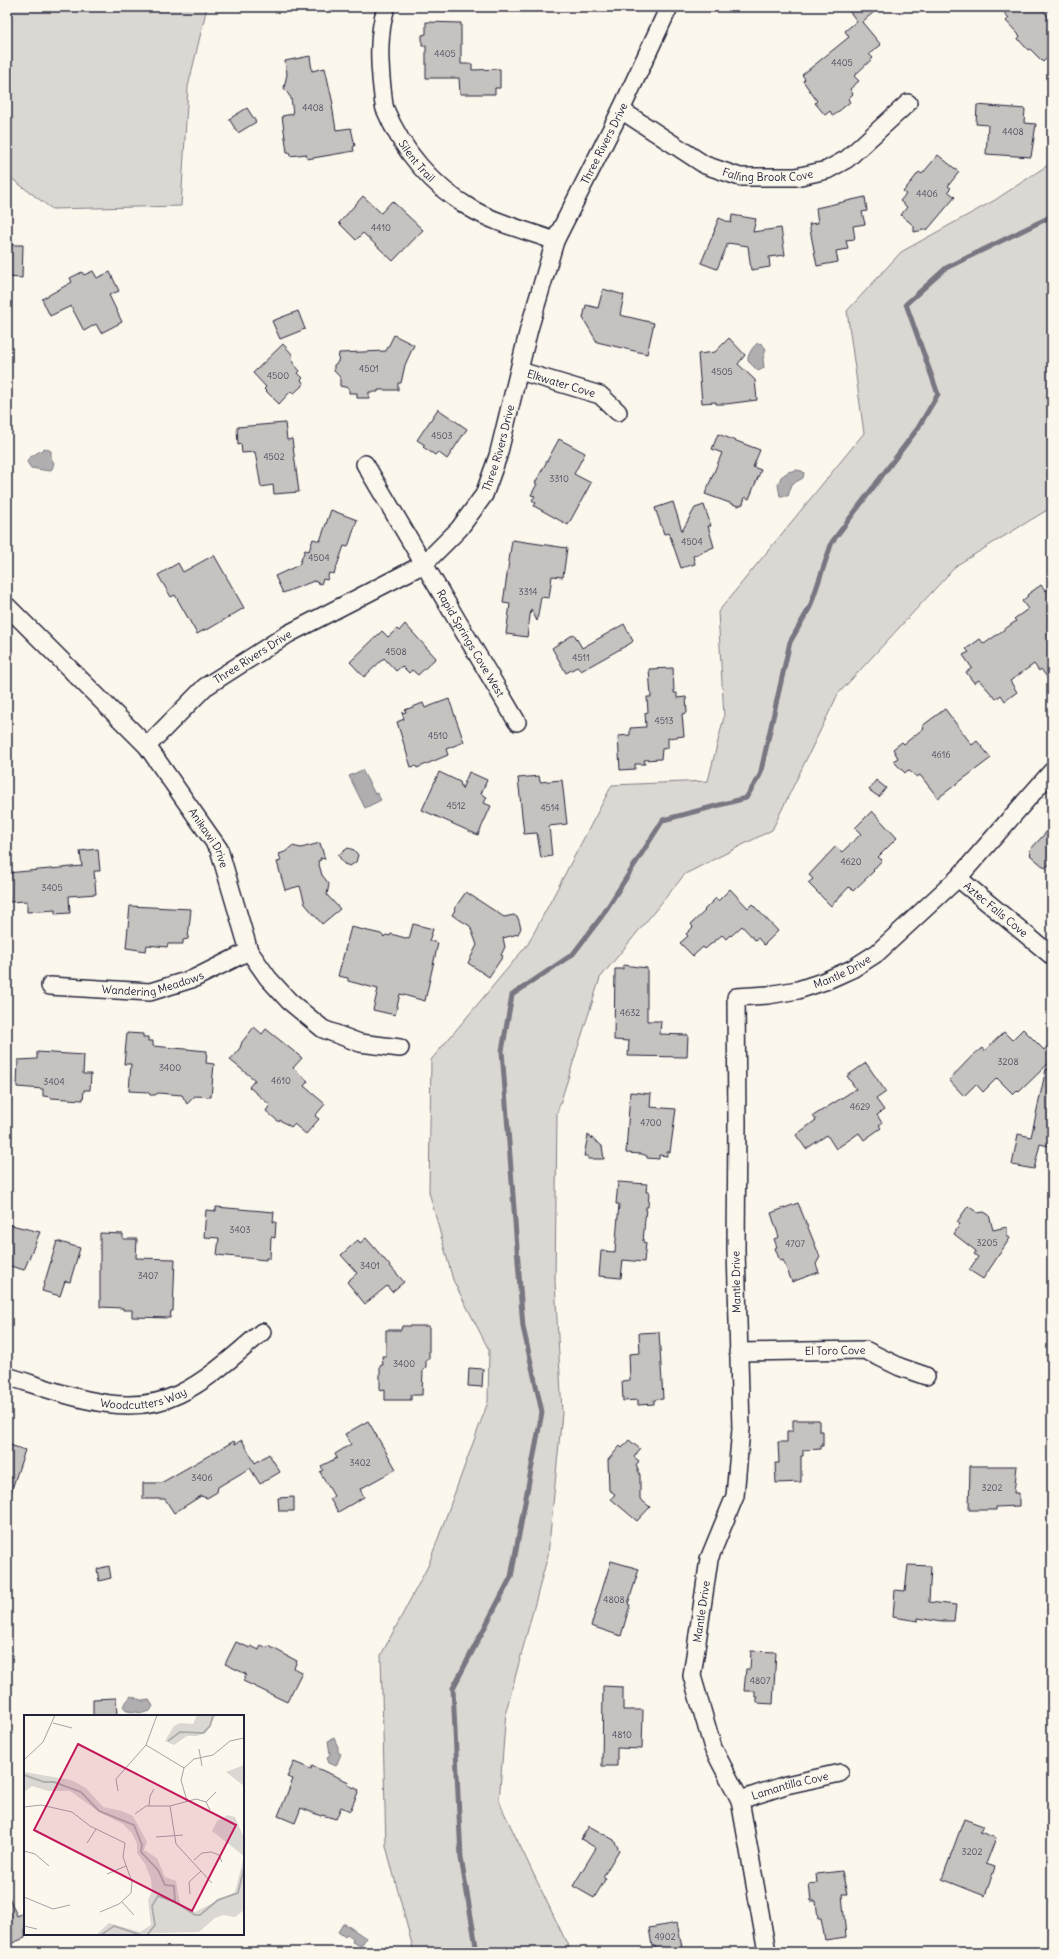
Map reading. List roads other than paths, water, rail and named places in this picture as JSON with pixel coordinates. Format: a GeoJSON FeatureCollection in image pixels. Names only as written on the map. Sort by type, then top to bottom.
{"type":"FeatureCollection","features":[{"type":"Feature","properties":{"kind":"street","name":"Silent Trail"},"geometry":{"type":"LineString","coordinates":[[386,7],[379,40],[380,73],[385,108],[403,142],[420,168],[444,191],[471,209],[555,241]]}},
{"type":"Feature","properties":{"kind":"street","name":"Three Rivers Drive"},"geometry":{"type":"LineString","coordinates":[[147,746],[205,687],[288,634],[424,564],[459,529],[484,496],[498,456],[520,371],[529,329],[555,241],[621,110],[669,7]]}},
{"type":"Feature","properties":{"kind":"street","name":"Falling Brook Cove"},"geometry":{"type":"LineString","coordinates":[[621,110],[705,165],[740,177],[796,177],[826,170],[847,159],[908,103]]}},
{"type":"Feature","properties":{"kind":"street","name":"Elkwater Cove"},"geometry":{"type":"LineString","coordinates":[[520,371],[600,395],[618,412]]}},
{"type":"Feature","properties":{"kind":"street","name":"Rapid Springs Cove West"},"geometry":{"type":"LineString","coordinates":[[365,464],[517,722]]}},
{"type":"Feature","properties":{"kind":"street","name":"Anikawi Drive"},"geometry":{"type":"LineString","coordinates":[[7,606],[147,746],[219,849],[249,951],[268,978],[289,1001],[323,1029],[360,1043],[400,1048]]}},
{"type":"Feature","properties":{"kind":"street","name":"Mantle Drive"},"geometry":{"type":"LineString","coordinates":[[767,1952],[740,1800],[713,1748],[692,1676],[709,1559],[735,1496],[741,1429],[736,1250],[738,1122],[736,997],[768,996],[798,990],[825,981],[852,969],[877,953],[958,878],[1052,771]]}},
{"type":"Feature","properties":{"kind":"street","name":"Aztec Falls Cove"},"geometry":{"type":"LineString","coordinates":[[958,878],[1052,956]]}},
{"type":"Feature","properties":{"kind":"street","name":"Wandering Meadows"},"geometry":{"type":"LineString","coordinates":[[50,986],[150,992],[195,978],[249,951]]}},
{"type":"Feature","properties":{"kind":"street","name":"Woodcutters Way"},"geometry":{"type":"LineString","coordinates":[[7,1376],[75,1397],[113,1404],[148,1404],[178,1394],[215,1371],[262,1332]]}},
{"type":"Feature","properties":{"kind":"street","name":"El Toro Cove"},"geometry":{"type":"LineString","coordinates":[[738,1352],[865,1350],[900,1367],[926,1376]]}},
{"type":"Feature","properties":{"kind":"street","name":"Lamantilla Cove"},"geometry":{"type":"LineString","coordinates":[[740,1800],[786,1784],[840,1773]]}},
{"type":"Feature","properties":{"kind":"waterway"},"geometry":{"type":"LineString","coordinates":[[477,1952],[461,1858],[453,1688],[511,1577],[542,1412],[523,1327],[502,1051],[512,995],[573,954],[602,916],[663,820],[746,798],[760,775],[790,642],[810,607],[832,542],[918,428],[938,394],[906,304],[946,268],[1052,216]]}}]}
